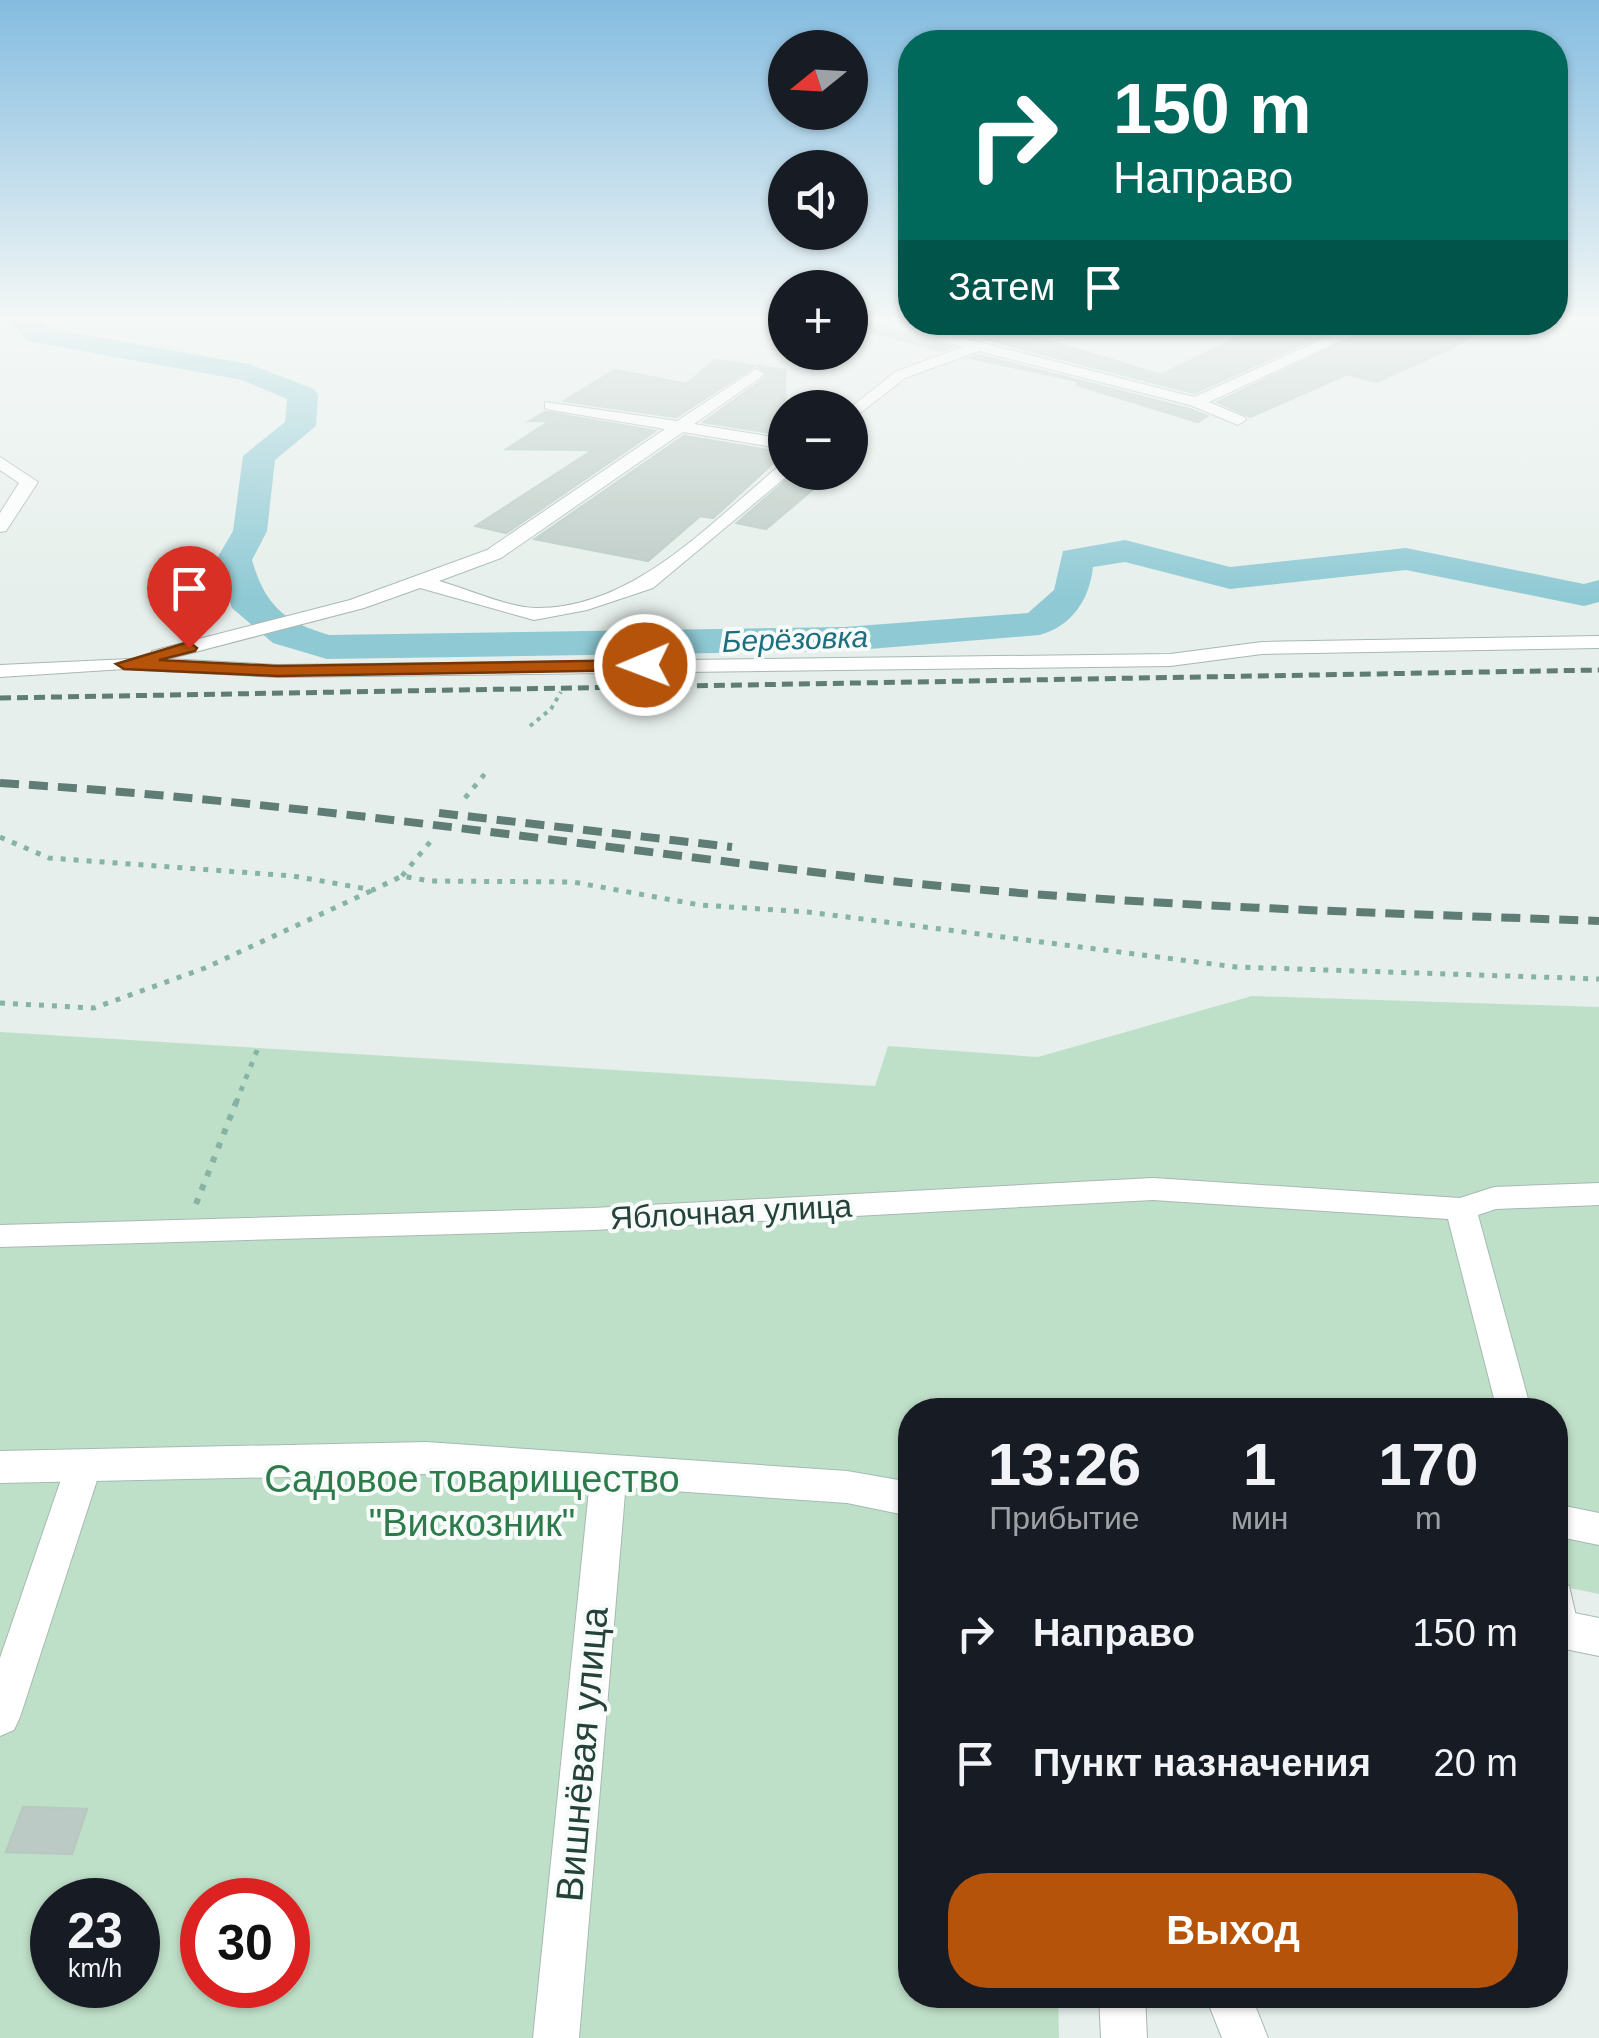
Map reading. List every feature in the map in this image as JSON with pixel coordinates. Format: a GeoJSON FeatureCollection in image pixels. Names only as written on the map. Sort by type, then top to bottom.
{"type":"FeatureCollection","features":[{"type":"Feature","properties":{"kind":"street"},"geometry":{"type":"LineString","coordinates":[[586,411],[768,441]]}},
{"type":"Feature","properties":{"kind":"street"},"geometry":{"type":"LineString","coordinates":[[124,664],[302,618],[422,582],[494,554],[701,411]]}},
{"type":"Feature","properties":{"kind":"street"},"geometry":{"type":"LineString","coordinates":[[1217,411],[1238,420]]}},
{"type":"Feature","properties":{"kind":"street"},"geometry":{"type":"LineString","coordinates":[[0,462],[28,482],[0,526]]}},
{"type":"Feature","properties":{"kind":"street"},"geometry":{"type":"LineString","coordinates":[[422,582],[534,614],[580,606],[646,584],[768,484]]}},
{"type":"Feature","properties":{"kind":"street"},"geometry":{"type":"LineString","coordinates":[[0,672],[124,664],[278,671],[1170,660],[1262,648],[1599,642]]}},
{"type":"Feature","properties":{"kind":"street","name":"Яблочная улица"},"geometry":{"type":"LineString","coordinates":[[0,1236],[612,1218],[1152,1189],[1461,1209],[1494,1198],[1599,1194]]}},
{"type":"Feature","properties":{"kind":"street"},"geometry":{"type":"LineString","coordinates":[[1461,1209],[1511,1398]]}},
{"type":"Feature","properties":{"kind":"street"},"geometry":{"type":"LineString","coordinates":[[0,1467],[426,1458],[848,1487],[898,1497]]}},
{"type":"Feature","properties":{"kind":"street"},"geometry":{"type":"LineString","coordinates":[[0,1717],[84,1465]]}},
{"type":"Feature","properties":{"kind":"street","name":"Вишнёвая улица"},"geometry":{"type":"LineString","coordinates":[[556,2038],[609,1470]]}},
{"type":"Feature","properties":{"kind":"street"},"geometry":{"type":"LineString","coordinates":[[1568,1523],[1599,1529]]}},
{"type":"Feature","properties":{"kind":"street"},"geometry":{"type":"LineString","coordinates":[[1123,2008],[1124,2038]]}},
{"type":"Feature","properties":{"kind":"street"},"geometry":{"type":"LineString","coordinates":[[1233,2008],[1245,2038]]}},
{"type":"Feature","properties":{"kind":"path"},"geometry":{"type":"LineString","coordinates":[[530,726],[550,709],[560,692]]}},
{"type":"Feature","properties":{"kind":"path"},"geometry":{"type":"LineString","coordinates":[[464,798],[486,772]]}},
{"type":"Feature","properties":{"kind":"path"},"geometry":{"type":"LineString","coordinates":[[0,1004],[94,1008],[205,968],[402,876],[434,836]]}},
{"type":"Feature","properties":{"kind":"path"},"geometry":{"type":"LineString","coordinates":[[0,838],[48,858],[293,876],[373,890]]}},
{"type":"Feature","properties":{"kind":"path"},"geometry":{"type":"LineString","coordinates":[[402,876],[430,881],[574,882],[700,905],[808,912],[1236,966],[1599,980]]}},
{"type":"Feature","properties":{"kind":"path"},"geometry":{"type":"LineString","coordinates":[[186,1230],[258,1048]]}},
{"type":"Feature","properties":{"kind":"green space","name":"Садовое товарищество \"Вискозник\""},"geometry":{"type":"Polygon","coordinates":[[[1252,996],[1599,1007],[1599,1594],[1568,1588],[1568,1398],[898,1398],[898,2008],[1058,2008],[1059,2038],[0,2038],[0,1032],[875,1086],[888,1046],[1038,1057],[1252,996]]]}},
{"type":"Feature","properties":{"kind":"building"},"geometry":{"type":"Polygon","coordinates":[[[635,411],[685,411],[676,417],[635,411]]]}},
{"type":"Feature","properties":{"kind":"building"},"geometry":{"type":"Polygon","coordinates":[[[719,411],[768,411],[768,432],[704,422],[719,411]]]}},
{"type":"Feature","properties":{"kind":"building"},"geometry":{"type":"Polygon","coordinates":[[[1162,411],[1194,411],[1207,416],[1198,422],[1162,411]]]}},
{"type":"Feature","properties":{"kind":"building"},"geometry":{"type":"Polygon","coordinates":[[[1237,411],[1263,411],[1250,417],[1237,411]]]}},
{"type":"Feature","properties":{"kind":"building"},"geometry":{"type":"Polygon","coordinates":[[[545,412],[655,431],[506,533],[476,526],[593,450],[507,449],[550,421],[530,421],[545,412]]]}},
{"type":"Feature","properties":{"kind":"building"},"geometry":{"type":"Polygon","coordinates":[[[684,436],[768,450],[768,468],[713,518],[700,516],[648,561],[535,539],[684,436]]]}},
{"type":"Feature","properties":{"kind":"building"},"geometry":{"type":"Polygon","coordinates":[[[775,490],[812,490],[766,529],[737,523],[775,490]]]}},
{"type":"Feature","properties":{"kind":"building"},"geometry":{"type":"Polygon","coordinates":[[[23,1807],[87,1809],[72,1854],[6,1852],[23,1807]]]}},
{"type":"Feature","properties":{"kind":"waterway","name":"Берёзовка"},"geometry":{"type":"LineString","coordinates":[[301,411],[300,426],[259,456],[250,531],[234,560],[245,600],[287,635],[327,647],[845,639],[1039,624],[1072,593],[1076,559],[1125,551],[1230,578],[1406,559],[1584,595],[1599,591]]}},
{"type":"Feature","properties":{"kind":"railway"},"geometry":{"type":"LineString","coordinates":[[0,698],[1599,670]]}},
{"type":"Feature","properties":{"kind":"railway"},"geometry":{"type":"LineString","coordinates":[[0,783],[331,813],[971,889],[1240,907],[1599,921]]}},
{"type":"Feature","properties":{"kind":"railway"},"geometry":{"type":"LineString","coordinates":[[439,813],[732,847]]}},
{"type":"Feature","properties":{"kind":"route"},"geometry":{"type":"LineString","coordinates":[[189,648],[124,664],[278,671],[645,665]]}}]}
